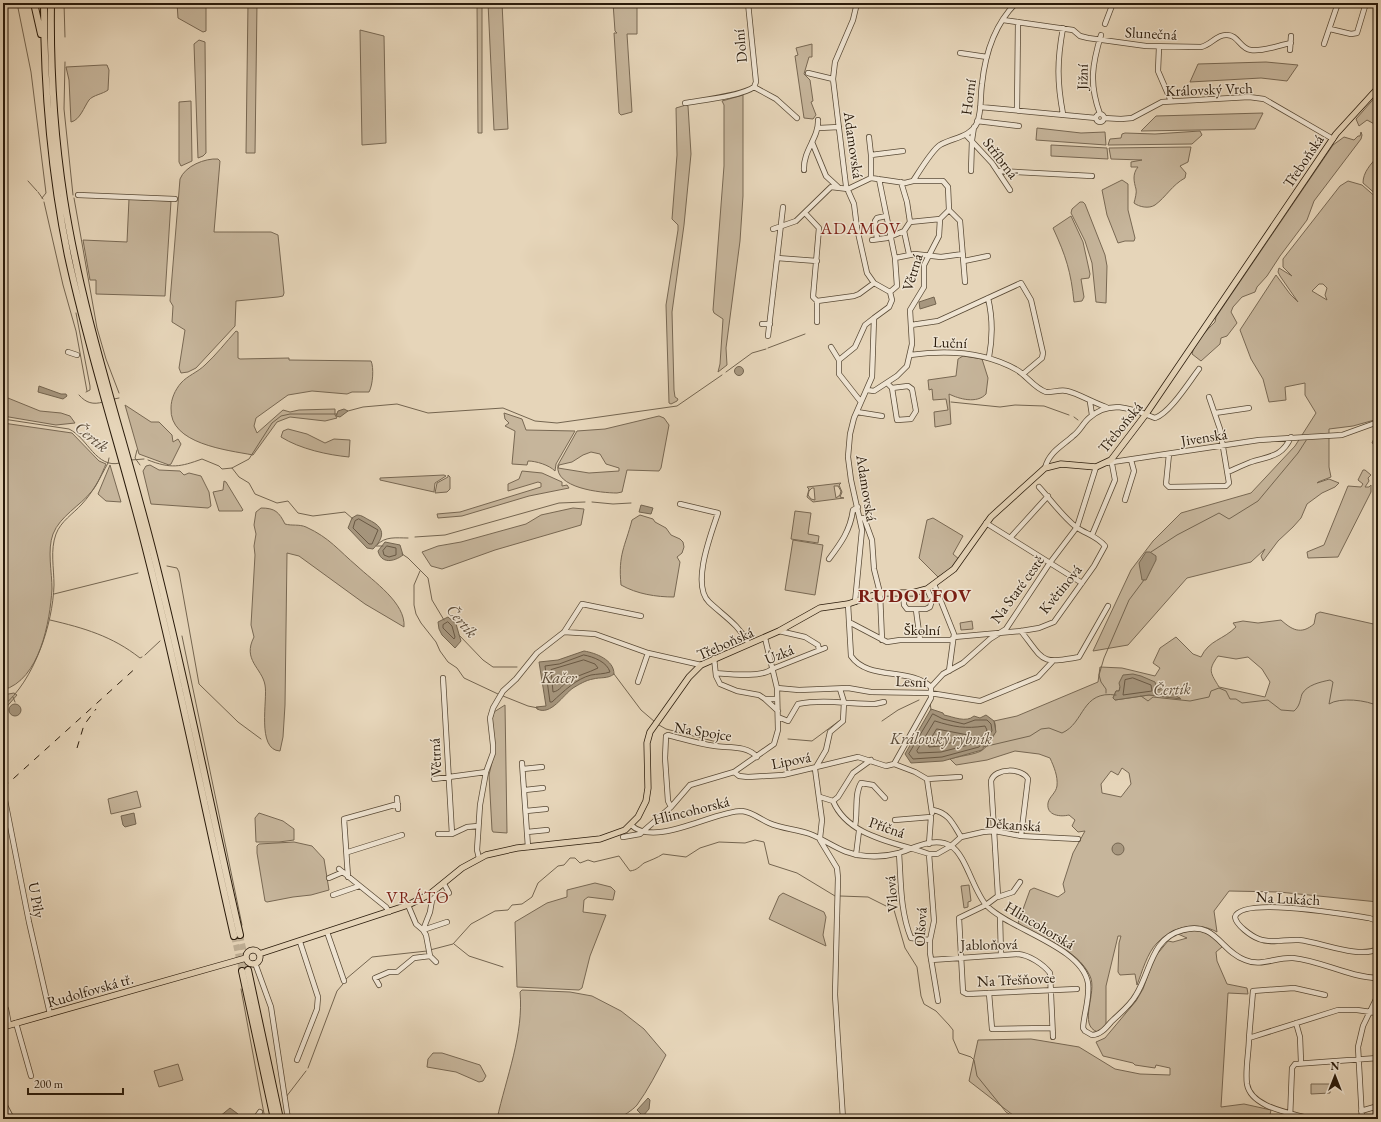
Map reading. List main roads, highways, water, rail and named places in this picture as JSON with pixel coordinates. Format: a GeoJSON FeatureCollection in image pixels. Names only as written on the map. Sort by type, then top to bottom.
{"type":"FeatureCollection","features":[{"type":"Feature","properties":{"kind":"highway"},"geometry":{"type":"LineString","coordinates":[[34,3],[45,64]]}},
{"type":"Feature","properties":{"kind":"highway"},"geometry":{"type":"LineString","coordinates":[[44,3],[45,64],[52,154],[65,239],[89,344],[108,399]]}},
{"type":"Feature","properties":{"kind":"highway"},"geometry":{"type":"LineString","coordinates":[[51,3],[53,95],[64,200],[108,399],[167,609],[237,936]]}},
{"type":"Feature","properties":{"kind":"highway"},"geometry":{"type":"LineString","coordinates":[[275,1111],[277,1104],[245,971],[276,1119]]}},
{"type":"Feature","properties":{"kind":"main road","name":"Třeboňská"},"geometry":{"type":"LineString","coordinates":[[260,954],[408,905],[430,894],[462,868],[479,858],[503,850],[605,838],[618,834],[631,826],[641,813],[647,796],[647,743],[655,723],[689,677],[701,665],[714,658],[765,638],[820,608],[848,604],[880,593],[915,592],[927,588],[959,564],[986,523],[1045,468],[1061,464],[1096,467],[1109,464],[1146,414],[1333,139],[1378,88]]}},
{"type":"Feature","properties":{"kind":"main road"},"geometry":{"type":"LineString","coordinates":[[249,950],[254,950],[260,954],[260,958],[256,963],[250,964],[246,958],[246,954],[249,950]]}},
{"type":"Feature","properties":{"kind":"main road","name":"Rudolfovská tř."},"geometry":{"type":"LineString","coordinates":[[6,1026],[246,958]]}},
{"type":"Feature","properties":{"kind":"water"},"geometry":{"type":"Polygon","coordinates":[[[934,297],[936,304],[920,309],[919,302],[934,297]]]}},
{"type":"Feature","properties":{"kind":"water"},"geometry":{"type":"Polygon","coordinates":[[[737,367],[741,367],[743,371],[741,375],[737,375],[735,373],[735,369],[737,367]]]}},
{"type":"Feature","properties":{"kind":"water"},"geometry":{"type":"Polygon","coordinates":[[[39,386],[61,394],[66,394],[67,396],[63,399],[38,392],[39,386]]]}},
{"type":"Feature","properties":{"kind":"water"},"geometry":{"type":"Polygon","coordinates":[[[344,409],[348,411],[340,417],[336,416],[338,411],[344,409]]]}},
{"type":"Feature","properties":{"kind":"water"},"geometry":{"type":"Polygon","coordinates":[[[641,505],[653,508],[651,514],[639,512],[641,505]]]}},
{"type":"Feature","properties":{"kind":"water"},"geometry":{"type":"Polygon","coordinates":[[[357,515],[362,516],[374,523],[382,532],[380,540],[373,549],[367,548],[348,528],[352,518],[357,515]]]}},
{"type":"Feature","properties":{"kind":"water"},"geometry":{"type":"Polygon","coordinates":[[[385,542],[400,545],[403,555],[392,560],[385,560],[382,558],[378,551],[385,542]]]}},
{"type":"Feature","properties":{"kind":"water"},"geometry":{"type":"Polygon","coordinates":[[[1146,552],[1150,552],[1156,556],[1156,560],[1146,580],[1142,580],[1139,563],[1146,552]]]}},
{"type":"Feature","properties":{"kind":"water"},"geometry":{"type":"Polygon","coordinates":[[[448,617],[456,624],[461,641],[455,648],[442,635],[439,629],[438,622],[448,617]]]}},
{"type":"Feature","properties":{"kind":"water","name":"Kačer"},"geometry":{"type":"Polygon","coordinates":[[[584,651],[599,655],[608,661],[614,674],[609,677],[585,681],[569,691],[556,704],[547,710],[537,709],[536,707],[546,706],[539,662],[558,660],[584,651]]]}},
{"type":"Feature","properties":{"kind":"water"},"geometry":{"type":"Polygon","coordinates":[[[1133,674],[1155,682],[1157,690],[1163,688],[1181,699],[1149,695],[1115,700],[1113,698],[1116,691],[1119,691],[1119,683],[1123,675],[1133,674]]]}},
{"type":"Feature","properties":{"kind":"water"},"geometry":{"type":"Polygon","coordinates":[[[13,704],[17,704],[21,710],[17,716],[13,716],[9,712],[9,708],[13,704]]]}},
{"type":"Feature","properties":{"kind":"water","name":"Královský rybník"},"geometry":{"type":"Polygon","coordinates":[[[931,709],[943,713],[944,715],[960,719],[967,719],[974,716],[980,718],[986,715],[994,721],[996,732],[982,750],[943,761],[911,763],[905,754],[931,709]]]}},
{"type":"Feature","properties":{"kind":"water"},"geometry":{"type":"Polygon","coordinates":[[[134,813],[136,824],[125,827],[121,816],[134,813]]]}},
{"type":"Feature","properties":{"kind":"water"},"geometry":{"type":"Polygon","coordinates":[[[1118,843],[1122,845],[1124,849],[1122,853],[1118,855],[1114,853],[1112,849],[1114,845],[1118,843]]]}},
{"type":"Feature","properties":{"kind":"water"},"geometry":{"type":"Polygon","coordinates":[[[648,1098],[650,1100],[649,1109],[643,1116],[637,1110],[648,1098]]]}},
{"type":"Feature","properties":{"kind":"water"},"geometry":{"type":"Polygon","coordinates":[[[230,1108],[238,1114],[238,1119],[219,1119],[219,1117],[230,1108]]]}},
{"type":"Feature","properties":{"kind":"waterway"},"geometry":{"type":"LineString","coordinates":[[17,3],[31,72],[46,193],[42,198]]}},
{"type":"Feature","properties":{"kind":"waterway"},"geometry":{"type":"LineString","coordinates":[[64,3],[65,37]]}},
{"type":"Feature","properties":{"kind":"waterway"},"geometry":{"type":"LineString","coordinates":[[65,62],[64,109],[73,195]]}},
{"type":"Feature","properties":{"kind":"waterway"},"geometry":{"type":"LineString","coordinates":[[28,181],[37,191]]}},
{"type":"Feature","properties":{"kind":"waterway"},"geometry":{"type":"LineString","coordinates":[[38,192],[43,199]]}},
{"type":"Feature","properties":{"kind":"waterway"},"geometry":{"type":"LineString","coordinates":[[74,198],[97,328],[106,359],[119,393]]}},
{"type":"Feature","properties":{"kind":"waterway"},"geometry":{"type":"LineString","coordinates":[[44,202],[63,285],[76,331],[87,391]]}},
{"type":"Feature","properties":{"kind":"waterway"},"geometry":{"type":"LineString","coordinates":[[76,313],[90,386],[90,390],[86,392]]}},
{"type":"Feature","properties":{"kind":"waterway"},"geometry":{"type":"LineString","coordinates":[[768,348],[805,334]]}},
{"type":"Feature","properties":{"kind":"waterway"},"geometry":{"type":"LineString","coordinates":[[726,372],[752,353],[766,349]]}},
{"type":"Feature","properties":{"kind":"waterway"},"geometry":{"type":"LineString","coordinates":[[348,411],[363,407],[397,404],[428,413],[503,408],[535,421],[557,423],[677,406],[722,375]]}},
{"type":"Feature","properties":{"kind":"waterway"},"geometry":{"type":"LineString","coordinates":[[79,395],[90,403],[103,402]]}},
{"type":"Feature","properties":{"kind":"waterway"},"geometry":{"type":"LineString","coordinates":[[114,399],[119,398]]}},
{"type":"Feature","properties":{"kind":"waterway"},"geometry":{"type":"LineString","coordinates":[[951,402],[1000,407],[1015,405],[1044,406],[1069,415]]}},
{"type":"Feature","properties":{"kind":"waterway"},"geometry":{"type":"LineString","coordinates":[[232,468],[249,459],[272,423],[281,416],[290,414],[337,414]]}},
{"type":"Feature","properties":{"kind":"waterway"},"geometry":{"type":"LineString","coordinates":[[1074,417],[1078,420]]}},
{"type":"Feature","properties":{"kind":"waterway","name":"Čertík"},"geometry":{"type":"LineString","coordinates":[[3,419],[69,429],[76,433],[98,457],[112,464],[120,463]]}},
{"type":"Feature","properties":{"kind":"waterway"},"geometry":{"type":"LineString","coordinates":[[1151,552],[1177,535],[1219,513],[1229,519],[1258,501],[1298,453],[1307,439]]}},
{"type":"Feature","properties":{"kind":"waterway","name":"Čertík"},"geometry":{"type":"LineString","coordinates":[[137,450],[135,458],[140,465]]}},
{"type":"Feature","properties":{"kind":"waterway","name":"Čertík"},"geometry":{"type":"LineString","coordinates":[[108,463],[109,458]]}},
{"type":"Feature","properties":{"kind":"waterway","name":"Čertík"},"geometry":{"type":"LineString","coordinates":[[131,460],[144,459]]}},
{"type":"Feature","properties":{"kind":"waterway","name":"Čertík"},"geometry":{"type":"LineString","coordinates":[[148,460],[163,465],[175,466],[188,464],[202,459],[219,466],[222,469],[232,468],[239,477],[249,483],[255,494],[277,503],[288,501],[298,513],[313,516],[345,512],[353,519]]}},
{"type":"Feature","properties":{"kind":"waterway"},"geometry":{"type":"LineString","coordinates":[[3,706],[24,682],[40,651],[46,634],[53,600],[53,546],[58,529],[90,495],[108,463]]}},
{"type":"Feature","properties":{"kind":"waterway"},"geometry":{"type":"LineString","coordinates":[[415,537],[445,535],[559,503],[585,502]]}},
{"type":"Feature","properties":{"kind":"waterway"},"geometry":{"type":"LineString","coordinates":[[592,502],[613,504],[631,503]]}},
{"type":"Feature","properties":{"kind":"waterway"},"geometry":{"type":"LineString","coordinates":[[377,545],[387,539],[408,538]]}},
{"type":"Feature","properties":{"kind":"waterway","name":"Čertík"},"geometry":{"type":"LineString","coordinates":[[376,546],[383,546]]}},
{"type":"Feature","properties":{"kind":"waterway","name":"Čertík"},"geometry":{"type":"LineString","coordinates":[[402,554],[428,578],[432,600],[444,620]]}},
{"type":"Feature","properties":{"kind":"waterway"},"geometry":{"type":"LineString","coordinates":[[167,566],[177,568],[179,572],[199,684],[238,722],[261,739]]}},
{"type":"Feature","properties":{"kind":"waterway"},"geometry":{"type":"LineString","coordinates":[[420,571],[414,585],[414,605],[416,614],[421,623],[436,642],[440,651],[448,662],[457,668],[464,678],[498,694]]}},
{"type":"Feature","properties":{"kind":"waterway"},"geometry":{"type":"LineString","coordinates":[[54,594],[138,573]]}},
{"type":"Feature","properties":{"kind":"waterway"},"geometry":{"type":"LineString","coordinates":[[1106,693],[1106,689],[1101,682],[1099,675],[1104,658],[1129,600],[1144,580]]}},
{"type":"Feature","properties":{"kind":"waterway"},"geometry":{"type":"LineString","coordinates":[[50,620],[74,626],[108,638],[140,658],[142,657]]}},
{"type":"Feature","properties":{"kind":"waterway","name":"Čertík"},"geometry":{"type":"LineString","coordinates":[[459,635],[483,660],[493,667],[517,667]]}},
{"type":"Feature","properties":{"kind":"waterway"},"geometry":{"type":"LineString","coordinates":[[182,636],[242,925]]}},
{"type":"Feature","properties":{"kind":"waterway"},"geometry":{"type":"LineString","coordinates":[[145,655],[160,641]]}},
{"type":"Feature","properties":{"kind":"waterway","name":"Čertík"},"geometry":{"type":"LineString","coordinates":[[614,674],[641,710],[655,722]]}},
{"type":"Feature","properties":{"kind":"waterway","name":"Čertík"},"geometry":{"type":"LineString","coordinates":[[1141,696],[1148,701],[1153,697],[1190,701],[1209,697],[1211,691],[1219,688],[1226,691],[1230,699],[1236,699],[1242,703],[1268,700],[1281,710],[1294,711],[1299,705],[1302,694],[1307,688],[1330,680],[1333,682],[1329,704],[1346,700],[1354,700],[1367,702],[1378,706]]}},
{"type":"Feature","properties":{"kind":"waterway","name":"Čertík"},"geometry":{"type":"LineString","coordinates":[[983,747],[1030,736],[1041,729],[1049,728],[1062,733],[1075,722],[1084,708],[1096,697],[1116,695]]}},
{"type":"Feature","properties":{"kind":"waterway"},"geometry":{"type":"LineString","coordinates":[[503,696],[528,706],[538,708]]}},
{"type":"Feature","properties":{"kind":"waterway"},"geometry":{"type":"LineString","coordinates":[[13,697],[15,702]]}},
{"type":"Feature","properties":{"kind":"waterway"},"geometry":{"type":"LineString","coordinates":[[882,721],[898,710],[919,700]]}},
{"type":"Feature","properties":{"kind":"waterway"},"geometry":{"type":"LineString","coordinates":[[930,702],[931,710]]}},
{"type":"Feature","properties":{"kind":"waterway","name":"Čertík"},"geometry":{"type":"LineString","coordinates":[[788,739],[812,741],[839,721]]}},
{"type":"Feature","properties":{"kind":"waterway","name":"Čertík"},"geometry":{"type":"LineString","coordinates":[[659,725],[666,729],[717,742]]}},
{"type":"Feature","properties":{"kind":"waterway"},"geometry":{"type":"LineString","coordinates":[[430,950],[453,944],[471,924],[495,911],[508,910],[512,905],[522,904],[532,897],[538,883],[558,866],[564,865],[570,858],[575,858],[580,863],[588,860],[594,862],[619,856],[630,871],[663,854],[686,857],[700,848],[719,842],[745,843],[755,840],[764,842],[769,864],[797,873],[835,896]]}},
{"type":"Feature","properties":{"kind":"waterway"},"geometry":{"type":"LineString","coordinates":[[840,896],[868,897],[894,910],[905,948],[917,967],[921,996],[924,1004],[936,1011],[949,1025],[953,1030],[953,1039],[959,1053],[971,1057],[974,1060],[977,1076],[1006,1112],[1017,1119]]}},
{"type":"Feature","properties":{"kind":"waterway"},"geometry":{"type":"LineString","coordinates":[[454,944],[469,956],[503,967]]}},
{"type":"Feature","properties":{"kind":"waterway"},"geometry":{"type":"LineString","coordinates":[[346,979],[372,957],[427,951]]}},
{"type":"Feature","properties":{"kind":"waterway"},"geometry":{"type":"LineString","coordinates":[[308,1068],[337,991],[343,984]]}},
{"type":"Feature","properties":{"kind":"waterway"},"geometry":{"type":"LineString","coordinates":[[241,989],[265,1119]]}},
{"type":"Feature","properties":{"kind":"waterway"},"geometry":{"type":"LineString","coordinates":[[286,1097],[306,1071]]}},
{"type":"Feature","properties":{"kind":"tunnel"},"geometry":{"type":"LineString","coordinates":[[240,935],[248,970]]}},
{"type":"Feature","properties":{"kind":"tunnel"},"geometry":{"type":"LineString","coordinates":[[234,936],[242,971]]}},
{"type":"Feature","properties":{"kind":"railway"},"geometry":{"type":"LineString","coordinates":[[3,788],[138,666]]}},
{"type":"Feature","properties":{"kind":"railway"},"geometry":{"type":"LineString","coordinates":[[77,748],[84,725],[96,709]]}},
{"type":"Feature","properties":{"kind":"district","name":"ADAMOV"},"geometry":{"type":"Point","coordinates":[861,228]}},
{"type":"Feature","properties":{"kind":"district","name":"RUDOLFOV"},"geometry":{"type":"Point","coordinates":[915,595]}},
{"type":"Feature","properties":{"kind":"district","name":"VRÁTO"},"geometry":{"type":"Point","coordinates":[418,897]}}]}
